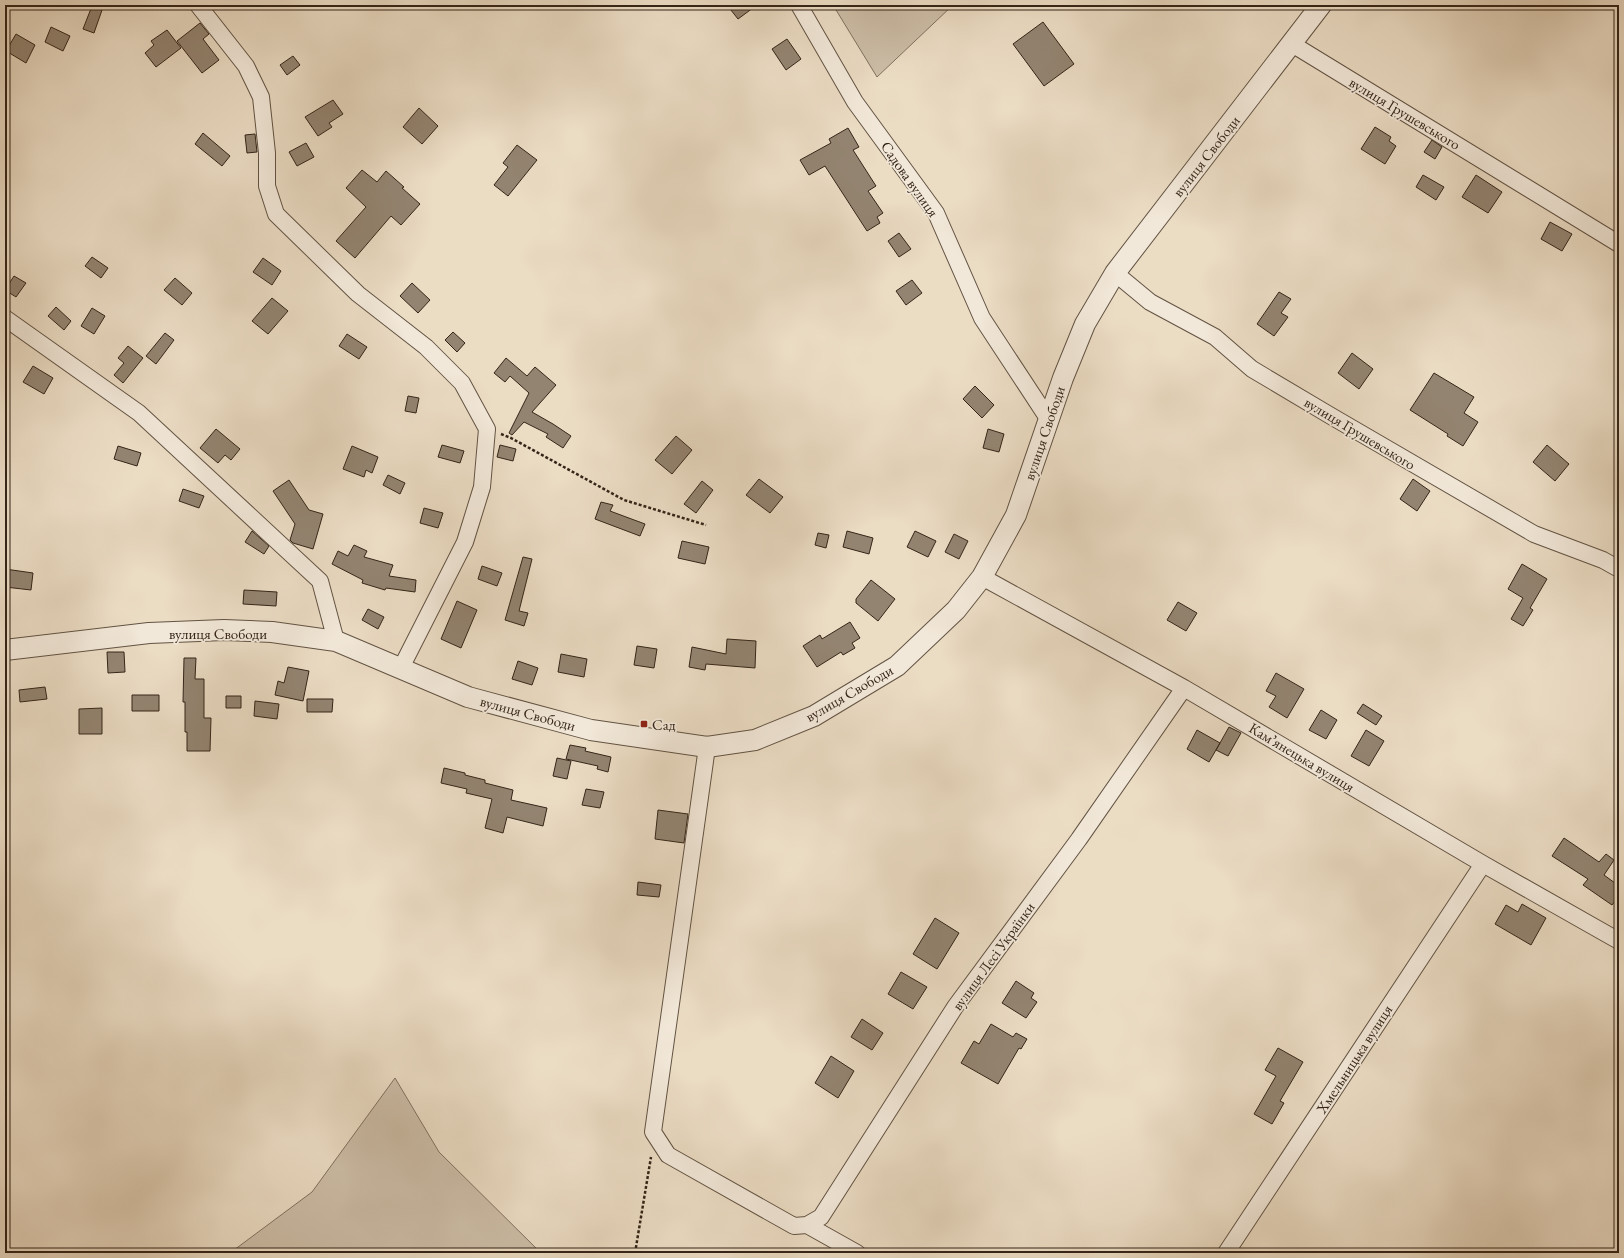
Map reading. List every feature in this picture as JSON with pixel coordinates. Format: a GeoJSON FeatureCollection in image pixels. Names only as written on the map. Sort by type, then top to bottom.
{"type":"FeatureCollection","features":[{"type":"Feature","properties":{"kind":"street"},"geometry":{"type":"LineString","coordinates":[[198,5],[246,66],[261,96],[267,153],[267,186],[276,214],[358,294],[426,347],[462,383],[487,429],[482,487],[465,542],[401,668]]}},
{"type":"Feature","properties":{"kind":"street","name":"Садова вулиця"},"geometry":{"type":"LineString","coordinates":[[799,5],[855,102],[936,213],[982,318],[1049,420]]}},
{"type":"Feature","properties":{"kind":"street","name":"вулиця Свободи"},"geometry":{"type":"LineString","coordinates":[[5,650],[149,633],[224,630],[272,632],[336,641],[468,697],[591,730],[707,747],[755,740],[814,716],[897,666],[956,610],[982,577],[1016,515],[1063,378],[1085,324],[1115,273],[1321,5]]}},
{"type":"Feature","properties":{"kind":"street","name":"вулиця Грушевського"},"geometry":{"type":"LineString","coordinates":[[1292,44],[1619,244]]}},
{"type":"Feature","properties":{"kind":"street","name":"вулиця Грушевського"},"geometry":{"type":"LineString","coordinates":[[1115,273],[1150,302],[1215,337],[1252,369],[1331,416],[1534,534],[1603,560],[1619,569]]}},
{"type":"Feature","properties":{"kind":"street"},"geometry":{"type":"LineString","coordinates":[[5,318],[139,413],[320,581],[336,641]]}},
{"type":"Feature","properties":{"kind":"street","name":"Камʼянецька вулиця"},"geometry":{"type":"LineString","coordinates":[[982,577],[1184,688],[1483,864],[1619,941]]}},
{"type":"Feature","properties":{"kind":"street","name":"вулиця Лесі Українки"},"geometry":{"type":"LineString","coordinates":[[806,1225],[821,1217],[955,1007],[1079,839],[1184,688]]}},
{"type":"Feature","properties":{"kind":"street"},"geometry":{"type":"LineString","coordinates":[[707,747],[653,1132],[668,1155],[794,1226],[806,1225],[857,1253]]}},
{"type":"Feature","properties":{"kind":"street","name":"Хмельницька вулиця"},"geometry":{"type":"LineString","coordinates":[[1226,1253],[1483,864]]}},
{"type":"Feature","properties":{"kind":"path"},"geometry":{"type":"LineString","coordinates":[[487,429],[512,438],[624,500],[706,525]]}},
{"type":"Feature","properties":{"kind":"path"},"geometry":{"type":"LineString","coordinates":[[635,1253],[650,1165],[653,1132]]}},
{"type":"Feature","properties":{"kind":"shaded area"},"geometry":{"type":"Polygon","coordinates":[[[833,5],[953,5],[877,77],[833,5]]]}},
{"type":"Feature","properties":{"kind":"shaded area"},"geometry":{"type":"Polygon","coordinates":[[[395,1078],[439,1152],[541,1253],[230,1253],[312,1192],[395,1078]]]}},
{"type":"Feature","properties":{"kind":"building"},"geometry":{"type":"Polygon","coordinates":[[[727,5],[757,5],[738,19],[727,5]]]}},
{"type":"Feature","properties":{"kind":"building"},"geometry":{"type":"Polygon","coordinates":[[[92,6],[102,10],[94,33],[83,29],[92,6]]]}},
{"type":"Feature","properties":{"kind":"building"},"geometry":{"type":"Polygon","coordinates":[[[1043,22],[1074,64],[1044,86],[1013,44],[1043,22]]]}},
{"type":"Feature","properties":{"kind":"building"},"geometry":{"type":"Polygon","coordinates":[[[200,23],[209,34],[203,39],[219,60],[202,73],[177,41],[200,23]]]}},
{"type":"Feature","properties":{"kind":"building"},"geometry":{"type":"Polygon","coordinates":[[[51,27],[70,36],[63,51],[45,42],[51,27]]]}},
{"type":"Feature","properties":{"kind":"building"},"geometry":{"type":"Polygon","coordinates":[[[167,30],[181,48],[156,67],[145,53],[154,45],[151,41],[167,30]]]}},
{"type":"Feature","properties":{"kind":"building"},"geometry":{"type":"Polygon","coordinates":[[[16,34],[35,45],[26,63],[6,51],[16,34]]]}},
{"type":"Feature","properties":{"kind":"building"},"geometry":{"type":"Polygon","coordinates":[[[787,39],[801,59],[786,70],[772,49],[787,39]]]}},
{"type":"Feature","properties":{"kind":"building"},"geometry":{"type":"Polygon","coordinates":[[[293,56],[300,65],[287,75],[280,65],[293,56]]]}},
{"type":"Feature","properties":{"kind":"building"},"geometry":{"type":"Polygon","coordinates":[[[333,100],[343,114],[329,123],[332,127],[318,136],[305,117],[333,100]]]}},
{"type":"Feature","properties":{"kind":"building"},"geometry":{"type":"Polygon","coordinates":[[[419,108],[438,126],[422,144],[403,127],[419,108]]]}},
{"type":"Feature","properties":{"kind":"building"},"geometry":{"type":"Polygon","coordinates":[[[1375,127],[1391,137],[1389,141],[1396,146],[1385,164],[1361,149],[1375,127]]]}},
{"type":"Feature","properties":{"kind":"building"},"geometry":{"type":"Polygon","coordinates":[[[848,128],[859,147],[853,150],[876,186],[868,191],[883,213],[877,217],[880,223],[867,231],[825,166],[809,175],[800,160],[831,143],[829,139],[848,128]]]}},
{"type":"Feature","properties":{"kind":"building"},"geometry":{"type":"Polygon","coordinates":[[[203,133],[230,156],[222,166],[195,144],[203,133]]]}},
{"type":"Feature","properties":{"kind":"building"},"geometry":{"type":"Polygon","coordinates":[[[255,134],[257,152],[247,153],[245,135],[255,134]]]}},
{"type":"Feature","properties":{"kind":"building"},"geometry":{"type":"Polygon","coordinates":[[[1432,140],[1442,147],[1435,159],[1424,152],[1432,140]]]}},
{"type":"Feature","properties":{"kind":"building"},"geometry":{"type":"Polygon","coordinates":[[[306,143],[314,157],[297,166],[289,152],[306,143]]]}},
{"type":"Feature","properties":{"kind":"building"},"geometry":{"type":"Polygon","coordinates":[[[517,145],[537,160],[508,196],[494,185],[508,167],[503,163],[517,145]]]}},
{"type":"Feature","properties":{"kind":"building"},"geometry":{"type":"Polygon","coordinates":[[[362,170],[377,182],[386,171],[420,204],[401,225],[391,216],[355,258],[336,241],[366,207],[346,188],[362,170]]]}},
{"type":"Feature","properties":{"kind":"building"},"geometry":{"type":"Polygon","coordinates":[[[1423,175],[1444,187],[1436,200],[1416,187],[1423,175]]]}},
{"type":"Feature","properties":{"kind":"building"},"geometry":{"type":"Polygon","coordinates":[[[1476,175],[1502,192],[1488,213],[1462,197],[1476,175]]]}},
{"type":"Feature","properties":{"kind":"building"},"geometry":{"type":"Polygon","coordinates":[[[1550,222],[1572,234],[1562,251],[1541,239],[1550,222]]]}},
{"type":"Feature","properties":{"kind":"building"},"geometry":{"type":"Polygon","coordinates":[[[899,233],[911,249],[899,257],[888,241],[899,233]]]}},
{"type":"Feature","properties":{"kind":"building"},"geometry":{"type":"Polygon","coordinates":[[[92,257],[108,268],[101,278],[85,266],[92,257]]]}},
{"type":"Feature","properties":{"kind":"building"},"geometry":{"type":"Polygon","coordinates":[[[263,258],[281,271],[272,285],[253,272],[263,258]]]}},
{"type":"Feature","properties":{"kind":"building"},"geometry":{"type":"Polygon","coordinates":[[[14,276],[26,283],[16,297],[5,290],[14,276]]]}},
{"type":"Feature","properties":{"kind":"building"},"geometry":{"type":"Polygon","coordinates":[[[175,278],[192,293],[182,305],[164,290],[175,278]]]}},
{"type":"Feature","properties":{"kind":"building"},"geometry":{"type":"Polygon","coordinates":[[[912,280],[922,293],[906,305],[896,291],[912,280]]]}},
{"type":"Feature","properties":{"kind":"building"},"geometry":{"type":"Polygon","coordinates":[[[412,283],[430,300],[418,313],[400,296],[412,283]]]}},
{"type":"Feature","properties":{"kind":"building"},"geometry":{"type":"Polygon","coordinates":[[[1279,292],[1291,299],[1281,313],[1288,317],[1274,336],[1257,324],[1279,292]]]}},
{"type":"Feature","properties":{"kind":"building"},"geometry":{"type":"Polygon","coordinates":[[[272,298],[288,311],[268,334],[252,321],[272,298]]]}},
{"type":"Feature","properties":{"kind":"building"},"geometry":{"type":"Polygon","coordinates":[[[56,307],[71,321],[64,330],[48,316],[56,307]]]}},
{"type":"Feature","properties":{"kind":"building"},"geometry":{"type":"Polygon","coordinates":[[[92,308],[105,316],[94,334],[81,326],[92,308]]]}},
{"type":"Feature","properties":{"kind":"building"},"geometry":{"type":"Polygon","coordinates":[[[453,332],[465,343],[457,352],[445,340],[453,332]]]}},
{"type":"Feature","properties":{"kind":"building"},"geometry":{"type":"Polygon","coordinates":[[[165,333],[174,340],[156,364],[146,356],[165,333]]]}},
{"type":"Feature","properties":{"kind":"building"},"geometry":{"type":"Polygon","coordinates":[[[347,334],[367,347],[359,359],[339,346],[347,334]]]}},
{"type":"Feature","properties":{"kind":"building"},"geometry":{"type":"Polygon","coordinates":[[[128,346],[143,358],[123,383],[114,375],[124,363],[118,358],[128,346]]]}},
{"type":"Feature","properties":{"kind":"building"},"geometry":{"type":"Polygon","coordinates":[[[1352,353],[1373,369],[1359,389],[1338,373],[1352,353]]]}},
{"type":"Feature","properties":{"kind":"building"},"geometry":{"type":"Polygon","coordinates":[[[506,358],[527,376],[535,367],[556,385],[532,412],[571,436],[563,448],[546,437],[548,434],[524,422],[512,435],[509,433],[529,393],[510,376],[505,382],[494,373],[506,358]]]}},
{"type":"Feature","properties":{"kind":"building"},"geometry":{"type":"Polygon","coordinates":[[[33,366],[53,378],[44,394],[23,382],[33,366]]]}},
{"type":"Feature","properties":{"kind":"building"},"geometry":{"type":"Polygon","coordinates":[[[1434,373],[1474,397],[1464,413],[1478,422],[1463,446],[1447,436],[1448,434],[1410,410],[1434,373]]]}},
{"type":"Feature","properties":{"kind":"building"},"geometry":{"type":"Polygon","coordinates":[[[975,386],[994,405],[982,418],[963,399],[975,386]]]}},
{"type":"Feature","properties":{"kind":"building"},"geometry":{"type":"Polygon","coordinates":[[[408,396],[419,398],[416,413],[405,411],[408,396]]]}},
{"type":"Feature","properties":{"kind":"building"},"geometry":{"type":"Polygon","coordinates":[[[216,429],[240,449],[231,460],[225,455],[218,463],[200,448],[216,429]]]}},
{"type":"Feature","properties":{"kind":"building"},"geometry":{"type":"Polygon","coordinates":[[[988,429],[1004,434],[999,452],[983,448],[988,429]]]}},
{"type":"Feature","properties":{"kind":"building"},"geometry":{"type":"Polygon","coordinates":[[[676,436],[692,450],[672,474],[655,460],[676,436]]]}},
{"type":"Feature","properties":{"kind":"building"},"geometry":{"type":"Polygon","coordinates":[[[442,445],[464,451],[460,463],[438,457],[442,445]]]}},
{"type":"Feature","properties":{"kind":"building"},"geometry":{"type":"Polygon","coordinates":[[[500,445],[516,449],[513,461],[497,457],[500,445]]]}},
{"type":"Feature","properties":{"kind":"building"},"geometry":{"type":"Polygon","coordinates":[[[1547,445],[1569,464],[1555,481],[1533,462],[1547,445]]]}},
{"type":"Feature","properties":{"kind":"building"},"geometry":{"type":"Polygon","coordinates":[[[118,446],[141,453],[137,466],[114,459],[118,446]]]}},
{"type":"Feature","properties":{"kind":"building"},"geometry":{"type":"Polygon","coordinates":[[[352,446],[378,457],[372,473],[366,470],[364,477],[343,469],[352,446]]]}},
{"type":"Feature","properties":{"kind":"building"},"geometry":{"type":"Polygon","coordinates":[[[388,475],[405,483],[400,494],[383,485],[388,475]]]}},
{"type":"Feature","properties":{"kind":"building"},"geometry":{"type":"Polygon","coordinates":[[[759,479],[783,497],[770,513],[746,495],[759,479]]]}},
{"type":"Feature","properties":{"kind":"building"},"geometry":{"type":"Polygon","coordinates":[[[1413,479],[1430,491],[1417,511],[1400,499],[1413,479]]]}},
{"type":"Feature","properties":{"kind":"building"},"geometry":{"type":"Polygon","coordinates":[[[289,480],[309,510],[323,514],[313,549],[293,543],[290,540],[295,524],[273,491],[289,480]]]}},
{"type":"Feature","properties":{"kind":"building"},"geometry":{"type":"Polygon","coordinates":[[[702,481],[713,490],[696,513],[684,504],[702,481]]]}},
{"type":"Feature","properties":{"kind":"building"},"geometry":{"type":"Polygon","coordinates":[[[183,489],[204,496],[199,508],[179,501],[183,489]]]}},
{"type":"Feature","properties":{"kind":"building"},"geometry":{"type":"Polygon","coordinates":[[[601,502],[613,505],[610,511],[645,524],[640,536],[595,519],[601,502]]]}},
{"type":"Feature","properties":{"kind":"building"},"geometry":{"type":"Polygon","coordinates":[[[424,508],[443,513],[438,528],[420,523],[424,508]]]}},
{"type":"Feature","properties":{"kind":"building"},"geometry":{"type":"Polygon","coordinates":[[[252,531],[269,546],[264,554],[245,542],[252,531]]]}},
{"type":"Feature","properties":{"kind":"building"},"geometry":{"type":"Polygon","coordinates":[[[847,531],[873,538],[869,554],[843,547],[847,531]]]}},
{"type":"Feature","properties":{"kind":"building"},"geometry":{"type":"Polygon","coordinates":[[[915,531],[936,541],[928,557],[907,547],[915,531]]]}},
{"type":"Feature","properties":{"kind":"building"},"geometry":{"type":"Polygon","coordinates":[[[818,533],[829,535],[826,548],[815,545],[818,533]]]}},
{"type":"Feature","properties":{"kind":"building"},"geometry":{"type":"Polygon","coordinates":[[[954,534],[968,541],[959,559],[945,552],[954,534]]]}},
{"type":"Feature","properties":{"kind":"building"},"geometry":{"type":"Polygon","coordinates":[[[682,541],[709,547],[705,564],[678,558],[682,541]]]}},
{"type":"Feature","properties":{"kind":"building"},"geometry":{"type":"Polygon","coordinates":[[[354,545],[367,551],[364,557],[393,565],[389,576],[416,580],[415,592],[386,588],[385,590],[362,583],[363,580],[332,564],[338,551],[348,556],[354,545]]]}},
{"type":"Feature","properties":{"kind":"building"},"geometry":{"type":"Polygon","coordinates":[[[523,557],[532,559],[519,611],[528,613],[524,626],[505,620],[523,557]]]}},
{"type":"Feature","properties":{"kind":"building"},"geometry":{"type":"Polygon","coordinates":[[[1522,564],[1547,579],[1530,608],[1533,610],[1523,626],[1511,619],[1523,598],[1508,589],[1522,564]]]}},
{"type":"Feature","properties":{"kind":"building"},"geometry":{"type":"Polygon","coordinates":[[[482,566],[502,573],[497,586],[478,579],[482,566]]]}},
{"type":"Feature","properties":{"kind":"building"},"geometry":{"type":"Polygon","coordinates":[[[5,569],[33,573],[31,590],[5,587],[5,569]]]}},
{"type":"Feature","properties":{"kind":"building"},"geometry":{"type":"Polygon","coordinates":[[[871,580],[895,599],[878,621],[856,603],[856,599],[871,580]]]}},
{"type":"Feature","properties":{"kind":"building"},"geometry":{"type":"Polygon","coordinates":[[[244,590],[277,592],[276,606],[243,604],[244,590]]]}},
{"type":"Feature","properties":{"kind":"building"},"geometry":{"type":"Polygon","coordinates":[[[457,601],[477,610],[461,648],[441,639],[457,601]]]}},
{"type":"Feature","properties":{"kind":"building"},"geometry":{"type":"Polygon","coordinates":[[[1178,602],[1197,613],[1186,631],[1167,620],[1178,602]]]}},
{"type":"Feature","properties":{"kind":"building"},"geometry":{"type":"Polygon","coordinates":[[[368,609],[384,617],[378,629],[362,620],[368,609]]]}},
{"type":"Feature","properties":{"kind":"building"},"geometry":{"type":"Polygon","coordinates":[[[850,622],[860,638],[852,643],[855,648],[843,655],[841,652],[817,667],[803,646],[820,635],[822,639],[850,622]]]}},
{"type":"Feature","properties":{"kind":"building"},"geometry":{"type":"Polygon","coordinates":[[[727,639],[756,641],[755,668],[706,664],[705,670],[689,667],[692,647],[726,654],[727,639]]]}},
{"type":"Feature","properties":{"kind":"building"},"geometry":{"type":"Polygon","coordinates":[[[637,646],[657,649],[654,668],[634,665],[637,646]]]}},
{"type":"Feature","properties":{"kind":"building"},"geometry":{"type":"Polygon","coordinates":[[[107,652],[124,652],[125,672],[108,673],[107,652]]]}},
{"type":"Feature","properties":{"kind":"building"},"geometry":{"type":"Polygon","coordinates":[[[561,654],[587,659],[584,677],[558,672],[561,654]]]}},
{"type":"Feature","properties":{"kind":"building"},"geometry":{"type":"Polygon","coordinates":[[[184,658],[196,658],[195,679],[204,679],[204,718],[211,718],[210,751],[187,751],[187,732],[185,732],[185,702],[183,702],[184,658]]]}},
{"type":"Feature","properties":{"kind":"building"},"geometry":{"type":"Polygon","coordinates":[[[518,661],[538,668],[532,685],[512,679],[518,661]]]}},
{"type":"Feature","properties":{"kind":"building"},"geometry":{"type":"Polygon","coordinates":[[[288,667],[309,671],[303,701],[275,695],[278,681],[284,683],[288,667]]]}},
{"type":"Feature","properties":{"kind":"building"},"geometry":{"type":"Polygon","coordinates":[[[1276,673],[1304,689],[1287,718],[1269,707],[1276,696],[1266,691],[1276,673]]]}},
{"type":"Feature","properties":{"kind":"building"},"geometry":{"type":"Polygon","coordinates":[[[45,687],[47,699],[20,702],[19,690],[45,687]]]}},
{"type":"Feature","properties":{"kind":"building"},"geometry":{"type":"Polygon","coordinates":[[[132,695],[159,695],[159,711],[132,711],[132,695]]]}},
{"type":"Feature","properties":{"kind":"building"},"geometry":{"type":"Polygon","coordinates":[[[226,696],[241,696],[241,708],[226,708],[226,696]]]}},
{"type":"Feature","properties":{"kind":"building"},"geometry":{"type":"Polygon","coordinates":[[[307,699],[333,699],[332,712],[307,712],[307,699]]]}},
{"type":"Feature","properties":{"kind":"building"},"geometry":{"type":"Polygon","coordinates":[[[255,701],[279,704],[277,719],[254,716],[255,701]]]}},
{"type":"Feature","properties":{"kind":"building"},"geometry":{"type":"Polygon","coordinates":[[[1363,704],[1382,716],[1376,725],[1357,713],[1363,704]]]}},
{"type":"Feature","properties":{"kind":"building"},"geometry":{"type":"Polygon","coordinates":[[[102,708],[102,734],[79,734],[79,709],[102,708]]]}},
{"type":"Feature","properties":{"kind":"building"},"geometry":{"type":"Polygon","coordinates":[[[1321,710],[1337,720],[1326,739],[1309,730],[1321,710]]]}},
{"type":"Feature","properties":{"kind":"building"},"geometry":{"type":"Polygon","coordinates":[[[1229,727],[1241,733],[1228,756],[1216,750],[1229,727]]]}},
{"type":"Feature","properties":{"kind":"building"},"geometry":{"type":"Polygon","coordinates":[[[1197,730],[1220,743],[1209,762],[1187,749],[1197,730]]]}},
{"type":"Feature","properties":{"kind":"building"},"geometry":{"type":"Polygon","coordinates":[[[1366,730],[1384,741],[1369,766],[1351,756],[1366,730]]]}},
{"type":"Feature","properties":{"kind":"building"},"geometry":{"type":"Polygon","coordinates":[[[570,745],[586,748],[585,751],[611,757],[608,772],[597,769],[598,766],[566,759],[570,745]]]}},
{"type":"Feature","properties":{"kind":"building"},"geometry":{"type":"Polygon","coordinates":[[[557,758],[571,761],[567,779],[553,776],[557,758]]]}},
{"type":"Feature","properties":{"kind":"building"},"geometry":{"type":"Polygon","coordinates":[[[444,768],[485,780],[485,783],[513,790],[511,800],[547,808],[543,826],[507,817],[503,833],[485,828],[492,799],[466,793],[467,789],[441,783],[444,768]]]}},
{"type":"Feature","properties":{"kind":"building"},"geometry":{"type":"Polygon","coordinates":[[[586,789],[604,792],[600,808],[582,805],[586,789]]]}},
{"type":"Feature","properties":{"kind":"building"},"geometry":{"type":"Polygon","coordinates":[[[658,810],[688,814],[684,843],[655,839],[658,810]]]}},
{"type":"Feature","properties":{"kind":"building"},"geometry":{"type":"Polygon","coordinates":[[[1564,838],[1599,862],[1606,854],[1614,860],[1604,875],[1619,886],[1619,896],[1612,905],[1583,885],[1588,879],[1552,856],[1564,838]]]}},
{"type":"Feature","properties":{"kind":"building"},"geometry":{"type":"Polygon","coordinates":[[[638,882],[661,885],[659,897],[637,895],[638,882]]]}},
{"type":"Feature","properties":{"kind":"building"},"geometry":{"type":"Polygon","coordinates":[[[1522,904],[1546,918],[1531,945],[1495,924],[1506,905],[1518,912],[1522,904]]]}},
{"type":"Feature","properties":{"kind":"building"},"geometry":{"type":"Polygon","coordinates":[[[935,918],[959,933],[937,969],[913,954],[935,918]]]}},
{"type":"Feature","properties":{"kind":"building"},"geometry":{"type":"Polygon","coordinates":[[[901,972],[927,987],[913,1009],[888,994],[901,972]]]}},
{"type":"Feature","properties":{"kind":"building"},"geometry":{"type":"Polygon","coordinates":[[[1016,981],[1034,993],[1031,998],[1037,1002],[1026,1018],[1002,1003],[1016,981]]]}},
{"type":"Feature","properties":{"kind":"building"},"geometry":{"type":"Polygon","coordinates":[[[862,1019],[883,1033],[872,1050],[851,1037],[862,1019]]]}},
{"type":"Feature","properties":{"kind":"building"},"geometry":{"type":"Polygon","coordinates":[[[991,1024],[1013,1037],[1016,1033],[1027,1039],[1021,1049],[1019,1048],[998,1084],[961,1063],[974,1041],[979,1044],[991,1024]]]}},
{"type":"Feature","properties":{"kind":"building"},"geometry":{"type":"Polygon","coordinates":[[[1278,1048],[1303,1062],[1280,1101],[1284,1103],[1272,1124],[1254,1114],[1276,1076],[1265,1070],[1278,1048]]]}},
{"type":"Feature","properties":{"kind":"building"},"geometry":{"type":"Polygon","coordinates":[[[831,1056],[854,1071],[838,1098],[815,1083],[831,1056]]]}},
{"type":"Feature","properties":{"kind":"place","name":"Сад"},"geometry":{"type":"Point","coordinates":[644,724]}}]}
